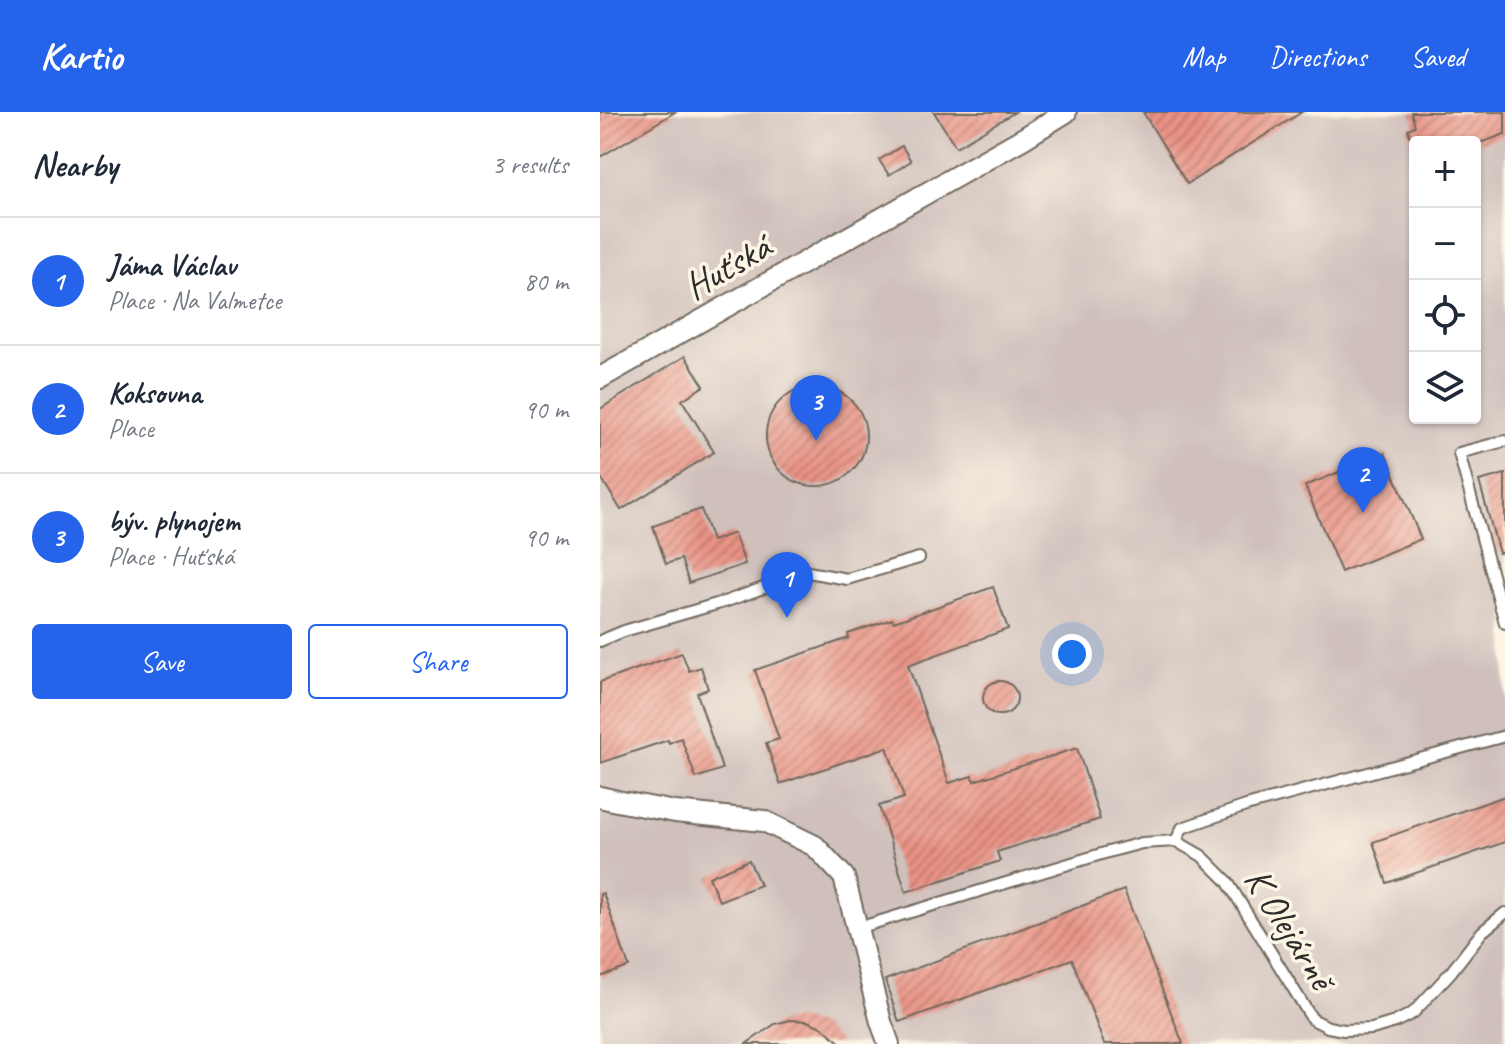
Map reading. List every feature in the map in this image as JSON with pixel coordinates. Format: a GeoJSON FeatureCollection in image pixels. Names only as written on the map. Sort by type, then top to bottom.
{"type":"FeatureCollection","features":[{"type":"Feature","properties":{"kind":"street","name":"Huťská"},"geometry":{"type":"LineString","coordinates":[[600,378],[1066,112]]}},
{"type":"Feature","properties":{"kind":"street"},"geometry":{"type":"LineString","coordinates":[[600,797],[675,812],[764,821],[815,846],[844,877],[889,1044]]}},
{"type":"Feature","properties":{"kind":"lane"},"geometry":{"type":"LineString","coordinates":[[1505,441],[1459,453],[1505,623]]}},
{"type":"Feature","properties":{"kind":"lane"},"geometry":{"type":"LineString","coordinates":[[600,641],[808,572],[847,579],[919,558]]}},
{"type":"Feature","properties":{"kind":"lane"},"geometry":{"type":"LineString","coordinates":[[858,928],[1108,852],[1142,843],[1176,841],[1182,828],[1246,806],[1505,736]]}},
{"type":"Feature","properties":{"kind":"lane","name":"K Olejárně"},"geometry":{"type":"LineString","coordinates":[[1176,841],[1202,856],[1227,881],[1312,1019],[1328,1027],[1372,1029],[1413,1013],[1482,932],[1505,913]]}},
{"type":"Feature","properties":{"kind":"shaded area"},"geometry":{"type":"Polygon","coordinates":[[[600,112],[1505,112],[1505,1044],[600,1044],[600,112]]]}},
{"type":"Feature","properties":{"kind":"building"},"geometry":{"type":"Polygon","coordinates":[[[600,112],[675,112],[600,157],[600,112]]]}},
{"type":"Feature","properties":{"kind":"building"},"geometry":{"type":"Polygon","coordinates":[[[934,112],[1015,112],[956,147],[934,112]]]}},
{"type":"Feature","properties":{"kind":"building"},"geometry":{"type":"Polygon","coordinates":[[[1143,112],[1302,112],[1187,184],[1143,112]]]}},
{"type":"Feature","properties":{"kind":"building"},"geometry":{"type":"Polygon","coordinates":[[[1411,112],[1505,112],[1505,134],[1483,142],[1481,136],[1410,136],[1408,129],[1415,126],[1411,112]]]}},
{"type":"Feature","properties":{"kind":"building"},"geometry":{"type":"Polygon","coordinates":[[[902,146],[911,161],[889,175],[879,160],[902,146]]]}},
{"type":"Feature","properties":{"kind":"building"},"geometry":{"type":"Polygon","coordinates":[[[685,356],[704,386],[682,400],[714,452],[621,510],[600,476],[600,409],[685,356]]]}},
{"type":"Feature","properties":{"kind":"building"},"geometry":{"type":"Polygon","coordinates":[[[816,386],[844,394],[858,408],[866,436],[858,464],[844,478],[816,486],[788,478],[774,464],[766,436],[774,408],[788,394],[816,386]]]}},
{"type":"Feature","properties":{"kind":"building"},"geometry":{"type":"Polygon","coordinates":[[[1385,453],[1421,539],[1341,572],[1305,486],[1385,453]]]}},
{"type":"Feature","properties":{"kind":"building"},"geometry":{"type":"Polygon","coordinates":[[[1505,474],[1505,552],[1499,553],[1479,481],[1505,474]]]}},
{"type":"Feature","properties":{"kind":"building"},"geometry":{"type":"Polygon","coordinates":[[[701,509],[712,541],[734,533],[745,564],[689,583],[681,559],[666,564],[653,526],[701,509]]]}},
{"type":"Feature","properties":{"kind":"building"},"geometry":{"type":"Polygon","coordinates":[[[993,587],[1008,629],[908,665],[949,783],[972,776],[974,781],[1077,748],[1100,819],[997,852],[1000,861],[906,892],[879,806],[904,798],[887,747],[780,784],[766,743],[779,739],[755,670],[849,638],[848,634],[892,619],[894,622],[993,587]]]}},
{"type":"Feature","properties":{"kind":"building"},"geometry":{"type":"Polygon","coordinates":[[[682,653],[689,671],[701,667],[708,689],[697,693],[722,769],[696,778],[681,738],[600,763],[600,682],[682,653]]]}},
{"type":"Feature","properties":{"kind":"building"},"geometry":{"type":"Polygon","coordinates":[[[1000,681],[1012,686],[1017,698],[1012,710],[1000,715],[988,710],[983,698],[988,686],[1000,681]]]}},
{"type":"Feature","properties":{"kind":"building"},"geometry":{"type":"Polygon","coordinates":[[[1505,796],[1505,842],[1387,883],[1373,842],[1505,796]]]}},
{"type":"Feature","properties":{"kind":"building"},"geometry":{"type":"Polygon","coordinates":[[[749,860],[760,885],[719,901],[709,877],[749,860]]]}},
{"type":"Feature","properties":{"kind":"building"},"geometry":{"type":"Polygon","coordinates":[[[1124,890],[1183,1044],[1104,1044],[1072,959],[899,1022],[885,980],[1124,890]]]}},
{"type":"Feature","properties":{"kind":"building"},"geometry":{"type":"Polygon","coordinates":[[[603,893],[629,967],[600,977],[600,894],[603,893]]]}},
{"type":"Feature","properties":{"kind":"building"},"geometry":{"type":"Polygon","coordinates":[[[790,1020],[807,1021],[822,1027],[842,1044],[746,1044],[775,1024],[790,1020]]]}},
{"type":"Feature","properties":{"kind":"place","name":"býv. plynojem"},"geometry":{"type":"Point","coordinates":[816,441]}},
{"type":"Feature","properties":{"kind":"place","name":"Koksovna"},"geometry":{"type":"Point","coordinates":[1363,513]}},
{"type":"Feature","properties":{"kind":"place","name":"Jáma Václav"},"geometry":{"type":"Point","coordinates":[787,618]}}]}
